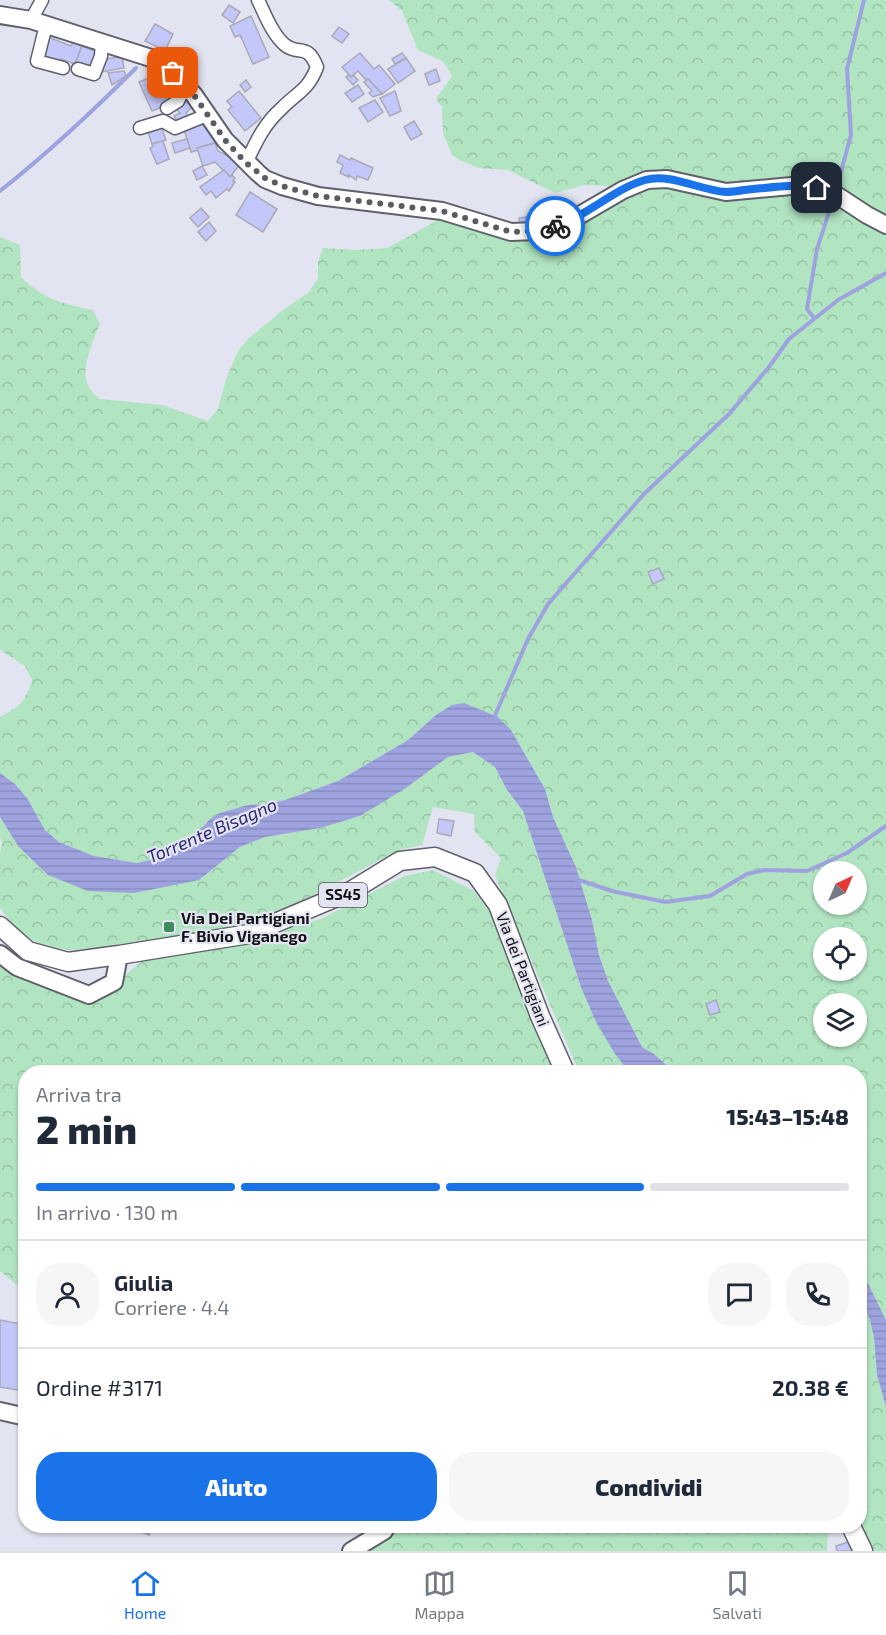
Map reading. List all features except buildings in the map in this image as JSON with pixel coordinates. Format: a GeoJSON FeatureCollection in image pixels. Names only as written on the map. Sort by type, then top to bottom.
{"type":"FeatureCollection","features":[{"type":"Feature","properties":{"kind":"main road"},"geometry":{"type":"LineString","coordinates":[[0,15],[39,23],[154,59],[173,73],[194,95],[225,140],[246,163],[265,178],[282,186],[318,196],[442,211],[511,232],[537,231],[568,222],[622,190],[646,180],[667,179],[726,192],[802,185],[837,195],[886,225]]}},
{"type":"Feature","properties":{"kind":"main road","name":"Via dei Partigiani"},"geometry":{"type":"LineString","coordinates":[[0,926],[28,951],[68,962],[118,955],[249,934],[351,891],[400,861],[435,857],[475,873],[498,904],[540,1016],[563,1065]]}},
{"type":"Feature","properties":{"kind":"main road"},"geometry":{"type":"LineString","coordinates":[[0,954],[17,967],[89,995],[114,982],[118,955]]}},
{"type":"Feature","properties":{"kind":"main road"},"geometry":{"type":"LineString","coordinates":[[0,1411],[18,1415]]}},
{"type":"Feature","properties":{"kind":"main road"},"geometry":{"type":"LineString","coordinates":[[351,1551],[381,1533]]}},
{"type":"Feature","properties":{"kind":"main road"},"geometry":{"type":"LineString","coordinates":[[854,1533],[863,1551]]}},
{"type":"Feature","properties":{"kind":"street"},"geometry":{"type":"LineString","coordinates":[[42,0],[37,61],[63,68]]}},
{"type":"Feature","properties":{"kind":"street"},"geometry":{"type":"LineString","coordinates":[[246,163],[259,136],[270,121],[310,83],[317,67],[313,56],[307,52],[286,47],[258,0]]}},
{"type":"Feature","properties":{"kind":"street"},"geometry":{"type":"LineString","coordinates":[[78,69],[94,74],[101,56],[102,42]]}},
{"type":"Feature","properties":{"kind":"street"},"geometry":{"type":"LineString","coordinates":[[167,108],[178,101],[185,86]]}},
{"type":"Feature","properties":{"kind":"street"},"geometry":{"type":"LineString","coordinates":[[140,128],[163,121],[175,128],[207,115]]}},
{"type":"Feature","properties":{"kind":"green space"},"geometry":{"type":"Polygon","coordinates":[[[389,0],[886,0],[886,216],[838,188],[728,186],[646,172],[617,186],[584,185],[555,193],[508,170],[479,168],[461,161],[452,155],[443,133],[442,107],[436,99],[452,76],[443,61],[418,50],[402,11],[389,0]]]}},
{"type":"Feature","properties":{"kind":"green space"},"geometry":{"type":"Polygon","coordinates":[[[666,187],[726,200],[802,194],[829,199],[863,222],[886,234],[886,1320],[867,1281],[867,1065],[666,1065],[642,1047],[608,981],[576,867],[553,817],[545,789],[511,730],[436,715],[408,740],[338,781],[285,800],[248,805],[209,820],[183,849],[137,863],[94,856],[59,842],[45,830],[27,798],[15,784],[0,773],[0,717],[21,703],[32,680],[25,666],[0,650],[0,237],[20,245],[21,277],[37,291],[54,300],[93,310],[100,324],[88,356],[86,374],[90,389],[97,397],[162,405],[208,421],[218,409],[226,379],[238,351],[249,338],[309,292],[318,278],[318,262],[323,248],[355,250],[387,248],[440,219],[510,238],[634,192],[666,187]]]}},
{"type":"Feature","properties":{"kind":"green space"},"geometry":{"type":"Polygon","coordinates":[[[473,752],[495,767],[507,790],[523,811],[581,987],[625,1065],[576,1065],[495,875],[501,858],[475,832],[474,814],[433,807],[422,845],[399,850],[283,911],[218,931],[84,950],[48,949],[17,931],[0,908],[2,843],[0,817],[18,846],[199,880],[240,847],[265,837],[320,828],[406,788],[448,757],[473,752]]]}},
{"type":"Feature","properties":{"kind":"green space"},"geometry":{"type":"Polygon","coordinates":[[[433,870],[474,891],[491,914],[552,1065],[18,1065],[18,1286],[0,1271],[0,963],[41,986],[89,1003],[107,996],[124,976],[145,959],[258,937],[323,918],[404,876],[433,870]]]}},
{"type":"Feature","properties":{"kind":"green space"},"geometry":{"type":"Polygon","coordinates":[[[867,1313],[874,1338],[877,1375],[886,1407],[886,1551],[874,1551],[866,1533],[867,1313]]]}},
{"type":"Feature","properties":{"kind":"green space"},"geometry":{"type":"Polygon","coordinates":[[[388,1533],[828,1533],[827,1551],[362,1551],[388,1533]]]}},
{"type":"Feature","properties":{"kind":"water","name":"Torrente Bisagno"},"geometry":{"type":"Polygon","coordinates":[[[464,703],[498,717],[511,730],[545,789],[553,817],[576,867],[608,981],[642,1047],[666,1065],[624,1065],[615,1054],[596,1022],[581,987],[523,811],[507,790],[495,767],[473,752],[448,757],[406,788],[360,816],[320,828],[265,837],[240,847],[199,880],[134,893],[88,891],[48,875],[18,846],[0,817],[0,773],[15,784],[27,798],[45,830],[59,842],[94,856],[137,863],[166,856],[183,849],[209,820],[220,813],[248,805],[285,800],[338,781],[408,740],[436,715],[452,705],[464,703]]]}},
{"type":"Feature","properties":{"kind":"water"},"geometry":{"type":"Polygon","coordinates":[[[867,1281],[886,1320],[886,1407],[877,1375],[870,1320],[867,1313],[867,1281]]]}},
{"type":"Feature","properties":{"kind":"waterway"},"geometry":{"type":"LineString","coordinates":[[836,190],[851,135],[847,69],[864,0]]}},
{"type":"Feature","properties":{"kind":"waterway"},"geometry":{"type":"LineString","coordinates":[[0,191],[70,131],[136,68]]}},
{"type":"Feature","properties":{"kind":"waterway"},"geometry":{"type":"LineString","coordinates":[[814,318],[807,309],[817,249],[834,197]]}},
{"type":"Feature","properties":{"kind":"waterway"},"geometry":{"type":"LineString","coordinates":[[493,720],[528,639],[548,604],[644,494],[729,414],[769,367],[789,339],[838,300],[886,273]]}},
{"type":"Feature","properties":{"kind":"waterway"},"geometry":{"type":"LineString","coordinates":[[576,879],[612,891],[665,902],[710,896],[747,874],[764,870],[807,871],[847,853],[886,826]]}},
{"type":"Feature","properties":{"kind":"way so far"},"geometry":{"type":"LineString","coordinates":[[173,73],[194,95],[225,140],[246,163],[265,178],[282,186],[318,196],[442,211],[511,232],[537,231],[555,226]]}},
{"type":"Feature","properties":{"kind":"place","name":"Via Dei Partigiani F. Bivio Viganego"},"geometry":{"type":"Point","coordinates":[169,927]}},
{"type":"Feature","properties":{"kind":"route"},"geometry":{"type":"LineString","coordinates":[[555,226],[568,222],[622,190],[646,180],[667,179],[726,192],[802,185],[817,188]]}}]}
